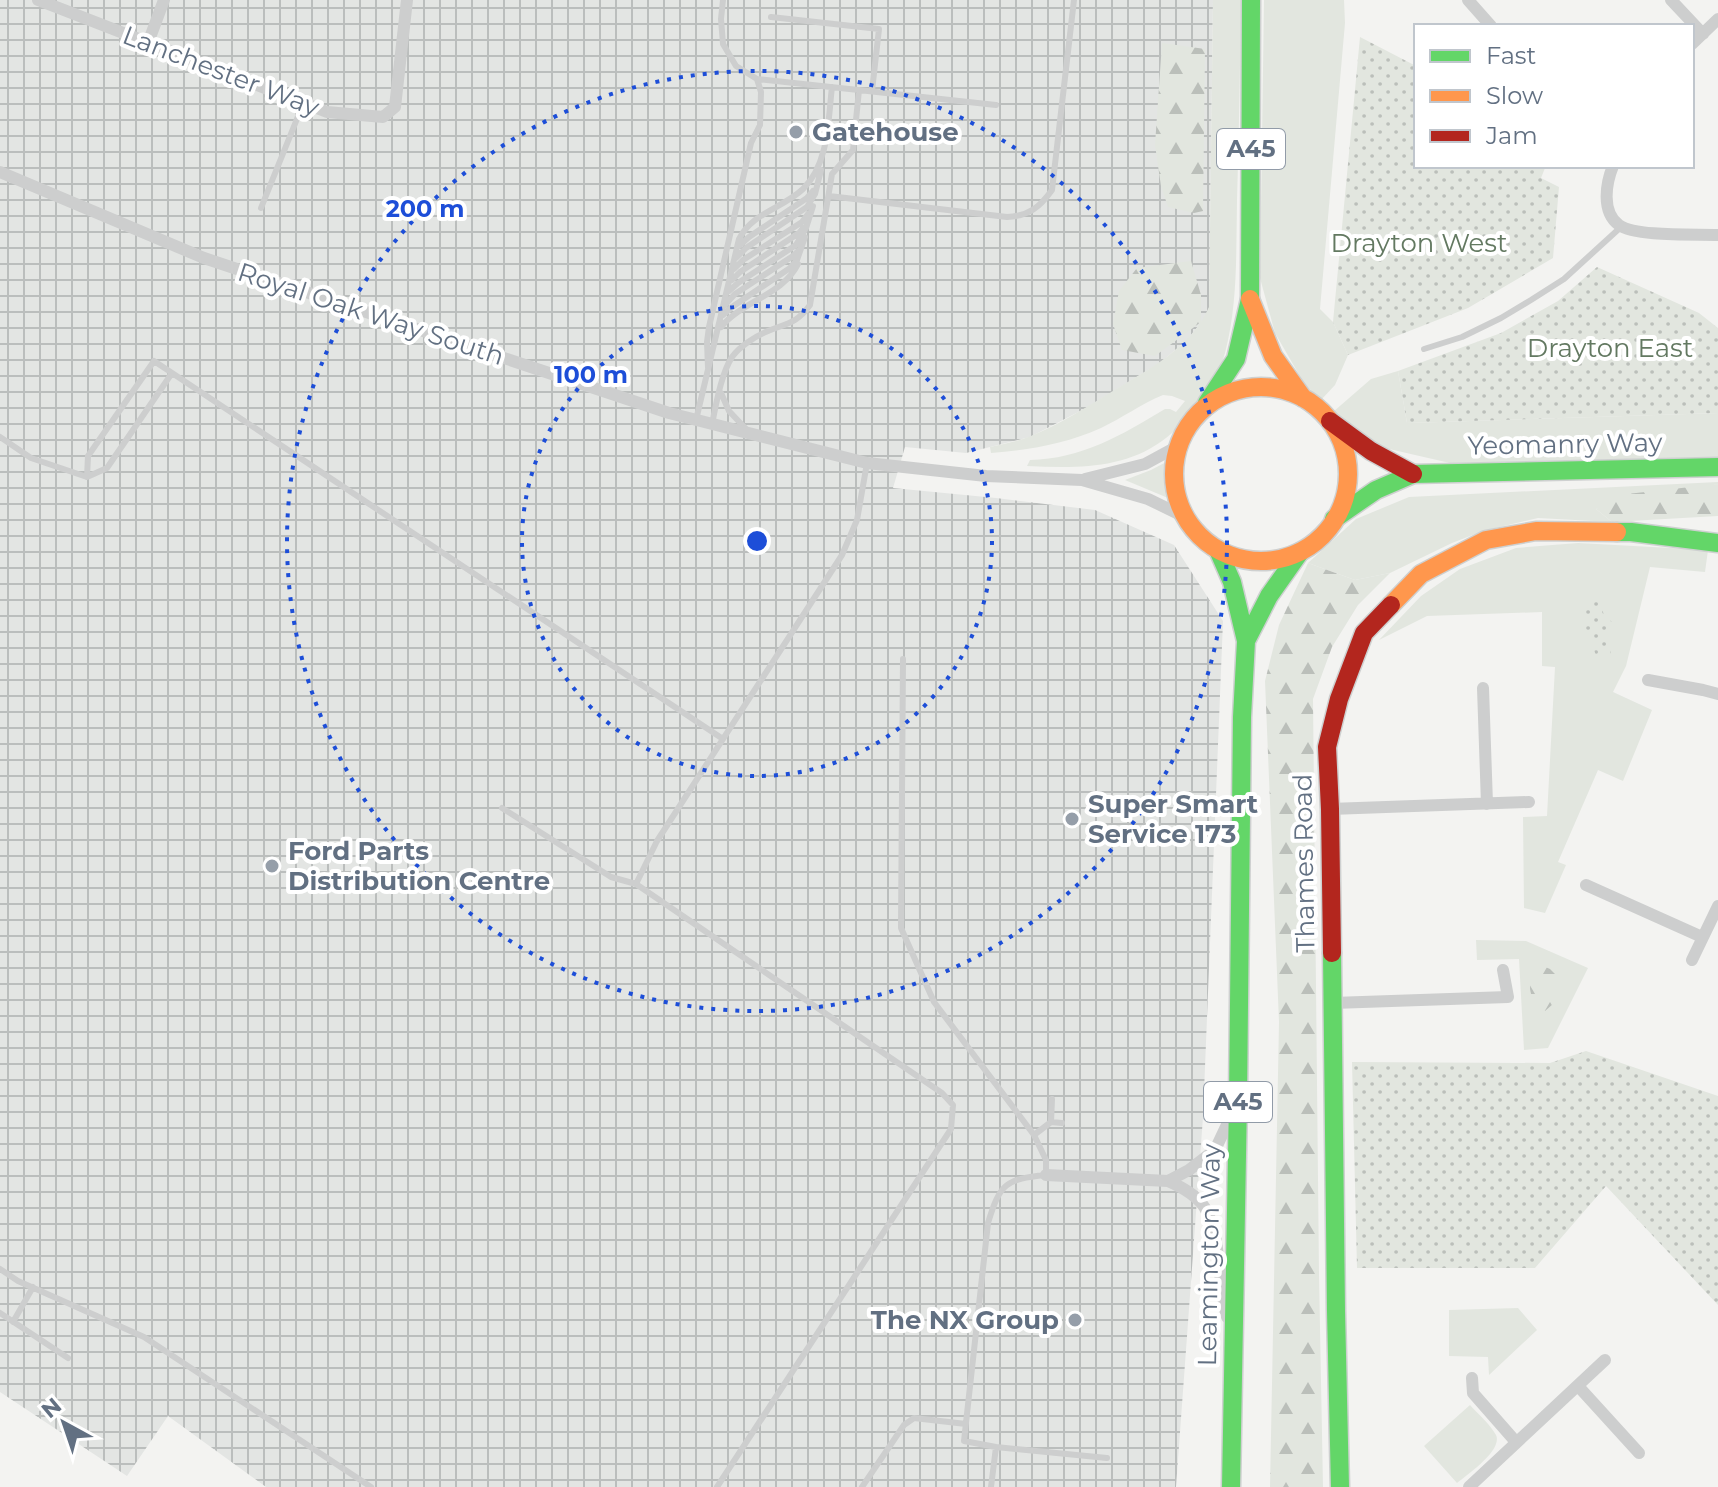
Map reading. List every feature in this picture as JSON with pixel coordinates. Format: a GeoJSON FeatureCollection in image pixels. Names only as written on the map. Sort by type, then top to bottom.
{"type":"FeatureCollection","features":[{"type":"Feature","properties":{"kind":"main road","name":"A45"},"geometry":{"type":"LineString","coordinates":[[1204,409],[1236,359],[1250,299],[1251,0]]}},
{"type":"Feature","properties":{"kind":"main road","name":"A45"},"geometry":{"type":"LineString","coordinates":[[1250,299],[1273,356],[1303,399]]}},
{"type":"Feature","properties":{"kind":"main road"},"geometry":{"type":"LineString","coordinates":[[1330,421],[1340,438],[1348,466],[1347,487],[1341,508],[1323,535],[1300,552],[1276,560],[1246,561],[1218,550],[1195,532],[1181,510],[1174,487],[1174,461],[1183,434],[1204,409],[1226,394],[1256,387],[1284,390],[1307,400],[1371,451],[1413,474]]}},
{"type":"Feature","properties":{"kind":"main road","name":"Yeomanry Way"},"geometry":{"type":"LineString","coordinates":[[1334,519],[1376,490],[1413,474],[1718,467]]}},
{"type":"Feature","properties":{"kind":"main road","name":"Thames Road"},"geometry":{"type":"LineString","coordinates":[[1340,1487],[1327,747],[1339,699],[1364,633],[1421,574],[1486,540],[1536,531],[1631,532],[1718,543]]}},
{"type":"Feature","properties":{"kind":"main road","name":"Leamington Way"},"geometry":{"type":"LineString","coordinates":[[1218,550],[1232,582],[1246,641],[1242,717],[1231,1487]]}},
{"type":"Feature","properties":{"kind":"main road","name":"Leamington Way"},"geometry":{"type":"LineString","coordinates":[[1246,641],[1269,596],[1300,552]]}},
{"type":"Feature","properties":{"kind":"street","name":"Lanchester Way"},"geometry":{"type":"LineString","coordinates":[[38,0],[327,112],[383,117],[395,107],[407,0]]}},
{"type":"Feature","properties":{"kind":"street"},"geometry":{"type":"LineString","coordinates":[[148,43],[164,0]]}},
{"type":"Feature","properties":{"kind":"street"},"geometry":{"type":"LineString","coordinates":[[1468,0],[1489,24]]}},
{"type":"Feature","properties":{"kind":"street"},"geometry":{"type":"LineString","coordinates":[[1671,0],[1694,24]]}},
{"type":"Feature","properties":{"kind":"street"},"geometry":{"type":"LineString","coordinates":[[1694,42],[1718,19]]}},
{"type":"Feature","properties":{"kind":"street"},"geometry":{"type":"LineString","coordinates":[[1694,24],[1703,34]]}},
{"type":"Feature","properties":{"kind":"street"},"geometry":{"type":"LineString","coordinates":[[1612,168],[1607,184],[1608,207],[1621,227],[1659,233],[1718,235]]}},
{"type":"Feature","properties":{"kind":"street","name":"Royal Oak Way South"},"geometry":{"type":"LineString","coordinates":[[0,172],[204,258],[654,408],[867,463],[986,476],[1082,480],[1148,499],[1185,517]]}},
{"type":"Feature","properties":{"kind":"street","name":"Royal Oak Way South"},"geometry":{"type":"LineString","coordinates":[[1082,480],[1145,464],[1180,445]]}},
{"type":"Feature","properties":{"kind":"street"},"geometry":{"type":"LineString","coordinates":[[1648,680],[1718,694]]}},
{"type":"Feature","properties":{"kind":"street"},"geometry":{"type":"LineString","coordinates":[[1483,688],[1487,804]]}},
{"type":"Feature","properties":{"kind":"street"},"geometry":{"type":"LineString","coordinates":[[1330,809],[1529,802]]}},
{"type":"Feature","properties":{"kind":"street"},"geometry":{"type":"LineString","coordinates":[[1586,885],[1702,937]]}},
{"type":"Feature","properties":{"kind":"street"},"geometry":{"type":"LineString","coordinates":[[1692,960],[1718,906]]}},
{"type":"Feature","properties":{"kind":"street"},"geometry":{"type":"LineString","coordinates":[[1333,1003],[1508,997],[1503,970]]}},
{"type":"Feature","properties":{"kind":"street"},"geometry":{"type":"LineString","coordinates":[[1168,1181],[1215,1150],[1238,1100]]}},
{"type":"Feature","properties":{"kind":"street"},"geometry":{"type":"LineString","coordinates":[[1046,1175],[1168,1181],[1183,1188],[1207,1209],[1213,1228],[1221,1298],[1234,1340]]}},
{"type":"Feature","properties":{"kind":"street"},"geometry":{"type":"LineString","coordinates":[[1469,1487],[1605,1360]]}},
{"type":"Feature","properties":{"kind":"street"},"geometry":{"type":"LineString","coordinates":[[1472,1378],[1473,1393],[1516,1442]]}},
{"type":"Feature","properties":{"kind":"street"},"geometry":{"type":"LineString","coordinates":[[1578,1386],[1639,1453]]}},
{"type":"Feature","properties":{"kind":"lane"},"geometry":{"type":"LineString","coordinates":[[723,0],[723,44],[736,66],[757,79],[996,105]]}},
{"type":"Feature","properties":{"kind":"lane"},"geometry":{"type":"LineString","coordinates":[[829,196],[1007,217],[1019,216],[1041,205],[1052,190],[1074,0]]}},
{"type":"Feature","properties":{"kind":"lane"},"geometry":{"type":"LineString","coordinates":[[771,17],[879,29],[872,91]]}},
{"type":"Feature","properties":{"kind":"lane"},"geometry":{"type":"LineString","coordinates":[[708,368],[709,327],[751,143],[760,125],[761,92],[757,79]]}},
{"type":"Feature","properties":{"kind":"lane"},"geometry":{"type":"LineString","coordinates":[[716,335],[725,321],[791,277],[798,264],[821,170],[832,87]]}},
{"type":"Feature","properties":{"kind":"lane"},"geometry":{"type":"LineString","coordinates":[[712,424],[732,356],[748,342],[791,323],[810,305],[832,174],[853,150],[859,90]]}},
{"type":"Feature","properties":{"kind":"lane"},"geometry":{"type":"LineString","coordinates":[[261,208],[303,103]]}},
{"type":"Feature","properties":{"kind":"lane"},"geometry":{"type":"LineString","coordinates":[[696,420],[744,230],[804,188],[823,159]]}},
{"type":"Feature","properties":{"kind":"lane"},"geometry":{"type":"LineString","coordinates":[[736,253],[744,240],[810,195],[821,170]]}},
{"type":"Feature","properties":{"kind":"lane"},"geometry":{"type":"LineString","coordinates":[[733,265],[746,248],[807,207],[818,184]]}},
{"type":"Feature","properties":{"kind":"lane"},"geometry":{"type":"LineString","coordinates":[[730,277],[743,260],[805,219],[815,195]]}},
{"type":"Feature","properties":{"kind":"lane"},"geometry":{"type":"LineString","coordinates":[[728,288],[736,275],[802,230],[813,206]]}},
{"type":"Feature","properties":{"kind":"lane"},"geometry":{"type":"LineString","coordinates":[[725,300],[738,283],[796,245],[803,237],[810,218]]}},
{"type":"Feature","properties":{"kind":"lane"},"geometry":{"type":"LineString","coordinates":[[1424,349],[1475,331],[1531,300],[1564,279],[1621,227]]}},
{"type":"Feature","properties":{"kind":"lane"},"geometry":{"type":"LineString","coordinates":[[722,311],[735,294],[793,256],[807,230]]}},
{"type":"Feature","properties":{"kind":"lane"},"geometry":{"type":"LineString","coordinates":[[719,323],[728,310],[790,268],[797,260],[804,241]]}},
{"type":"Feature","properties":{"kind":"lane"},"geometry":{"type":"LineString","coordinates":[[87,477],[88,456],[154,361],[723,739]]}},
{"type":"Feature","properties":{"kind":"lane"},"geometry":{"type":"LineString","coordinates":[[0,437],[31,458],[87,477],[107,468],[172,373]]}},
{"type":"Feature","properties":{"kind":"lane"},"geometry":{"type":"LineString","coordinates":[[720,390],[729,411],[755,435]]}},
{"type":"Feature","properties":{"kind":"lane"},"geometry":{"type":"LineString","coordinates":[[636,884],[657,841],[842,555],[857,520],[867,463]]}},
{"type":"Feature","properties":{"kind":"lane"},"geometry":{"type":"LineString","coordinates":[[903,659],[901,928],[934,1002],[1034,1135],[1046,1160],[1046,1175],[1017,1178],[1003,1188],[993,1205],[988,1223],[964,1441],[1107,1458]]}},
{"type":"Feature","properties":{"kind":"lane"},"geometry":{"type":"LineString","coordinates":[[502,808],[611,877],[636,884],[925,1081],[953,1105],[951,1129],[717,1487]]}},
{"type":"Feature","properties":{"kind":"lane"},"geometry":{"type":"LineString","coordinates":[[1051,1122],[1052,1099]]}},
{"type":"Feature","properties":{"kind":"lane"},"geometry":{"type":"LineString","coordinates":[[1034,1135],[1051,1122],[1062,1123]]}},
{"type":"Feature","properties":{"kind":"lane"},"geometry":{"type":"LineString","coordinates":[[0,1269],[18,1281],[144,1337],[371,1487]]}},
{"type":"Feature","properties":{"kind":"lane"},"geometry":{"type":"LineString","coordinates":[[13,1322],[33,1287]]}},
{"type":"Feature","properties":{"kind":"lane"},"geometry":{"type":"LineString","coordinates":[[0,1313],[68,1358]]}},
{"type":"Feature","properties":{"kind":"lane"},"geometry":{"type":"LineString","coordinates":[[862,1487],[904,1425],[914,1418],[966,1424]]}},
{"type":"Feature","properties":{"kind":"lane"},"geometry":{"type":"LineString","coordinates":[[991,1487],[996,1447]]}},
{"type":"Feature","properties":{"kind":"shaded area"},"geometry":{"type":"Polygon","coordinates":[[[0,0],[1213,0],[1209,308],[1204,319],[1187,340],[1161,362],[1088,407],[1030,437],[966,453],[905,447],[893,488],[1095,510],[1174,545],[1223,621],[1203,1117],[1176,1487],[266,1487],[168,1416],[127,1476],[0,1392],[0,0]]]}},
{"type":"Feature","properties":{"kind":"green space"},"geometry":{"type":"Polygon","coordinates":[[[1213,0],[1241,0],[1234,297],[1221,365],[1191,414],[1172,434],[1130,457],[1079,467],[1027,466],[1030,460],[1067,455],[1100,444],[1165,409],[1176,412],[1185,401],[1163,395],[1101,428],[1074,438],[1033,448],[991,453],[990,447],[1026,438],[1052,426],[1154,366],[1180,346],[1209,307],[1213,0]]]}},
{"type":"Feature","properties":{"kind":"green space"},"geometry":{"type":"Polygon","coordinates":[[[1264,0],[1344,0],[1345,23],[1320,309],[1333,322],[1348,355],[1335,385],[1321,400],[1305,385],[1275,333],[1260,278],[1264,0]]]}},
{"type":"Feature","properties":{"kind":"green space","name":"Drayton West"},"geometry":{"type":"Polygon","coordinates":[[[1360,37],[1414,65],[1414,168],[1545,168],[1541,178],[1559,187],[1553,258],[1468,308],[1348,355],[1333,322],[1360,37]]]}},
{"type":"Feature","properties":{"kind":"green space"},"geometry":{"type":"Polygon","coordinates":[[[1162,43],[1205,49],[1203,211],[1194,213],[1168,207],[1161,186],[1155,145],[1162,43]]]}},
{"type":"Feature","properties":{"kind":"green space"},"geometry":{"type":"Polygon","coordinates":[[[1191,261],[1201,295],[1201,322],[1155,356],[1122,350],[1113,324],[1119,291],[1137,268],[1191,261]]]}},
{"type":"Feature","properties":{"kind":"green space","name":"Drayton East"},"geometry":{"type":"Polygon","coordinates":[[[1597,267],[1699,313],[1718,328],[1718,413],[1407,423],[1398,371],[1501,333],[1558,301],[1597,267]]]}},
{"type":"Feature","properties":{"kind":"green space"},"geometry":{"type":"Polygon","coordinates":[[[1398,371],[1407,423],[1718,413],[1718,457],[1450,463],[1376,446],[1333,412],[1371,379],[1398,371]]]}},
{"type":"Feature","properties":{"kind":"green space"},"geometry":{"type":"Polygon","coordinates":[[[1170,460],[1171,496],[1168,498],[1125,480],[1151,470],[1170,460]]]}},
{"type":"Feature","properties":{"kind":"green space"},"geometry":{"type":"Polygon","coordinates":[[[1718,482],[1596,509],[1612,522],[1538,518],[1483,531],[1390,573],[1355,580],[1308,563],[1356,519],[1409,497],[1718,482]]]}},
{"type":"Feature","properties":{"kind":"green space"},"geometry":{"type":"Polygon","coordinates":[[[1718,484],[1718,516],[1612,522],[1596,509],[1627,494],[1718,484]]]}},
{"type":"Feature","properties":{"kind":"green space"},"geometry":{"type":"Polygon","coordinates":[[[1578,543],[1708,550],[1705,572],[1650,567],[1626,666],[1613,692],[1652,710],[1623,781],[1598,770],[1558,862],[1566,865],[1545,913],[1524,908],[1523,817],[1547,816],[1555,667],[1542,666],[1542,612],[1427,616],[1379,640],[1421,596],[1460,569],[1516,548],[1578,543]]]}},
{"type":"Feature","properties":{"kind":"green space"},"geometry":{"type":"Polygon","coordinates":[[[1308,563],[1355,580],[1390,573],[1358,605],[1332,647],[1313,699],[1323,1487],[1270,1487],[1279,1022],[1265,681],[1279,625],[1308,563]]]}},
{"type":"Feature","properties":{"kind":"green space"},"geometry":{"type":"Polygon","coordinates":[[[1598,597],[1604,615],[1613,626],[1606,633],[1611,654],[1597,658],[1582,607],[1598,597]]]}},
{"type":"Feature","properties":{"kind":"green space"},"geometry":{"type":"Polygon","coordinates":[[[1476,940],[1526,941],[1588,968],[1548,1048],[1524,1050],[1519,959],[1477,960],[1476,940]]]}},
{"type":"Feature","properties":{"kind":"green space"},"geometry":{"type":"Polygon","coordinates":[[[1531,961],[1550,969],[1562,981],[1561,997],[1545,1011],[1534,1008],[1530,989],[1531,961]]]}},
{"type":"Feature","properties":{"kind":"green space"},"geometry":{"type":"Polygon","coordinates":[[[1586,1051],[1718,1096],[1718,1305],[1606,1186],[1535,1268],[1357,1268],[1352,1062],[1550,1063],[1586,1051]]]}},
{"type":"Feature","properties":{"kind":"green space"},"geometry":{"type":"Polygon","coordinates":[[[1518,1308],[1537,1330],[1489,1375],[1488,1357],[1449,1356],[1449,1310],[1518,1308]]]}},
{"type":"Feature","properties":{"kind":"green space"},"geometry":{"type":"Polygon","coordinates":[[[1470,1405],[1491,1427],[1497,1441],[1490,1454],[1457,1483],[1424,1446],[1470,1405]]]}},
{"type":"Feature","properties":{"kind":"traffic: fast"},"geometry":{"type":"LineString","coordinates":[[1207,403],[1236,359],[1250,299],[1251,0]]}},
{"type":"Feature","properties":{"kind":"traffic: fast"},"geometry":{"type":"LineString","coordinates":[[1334,519],[1376,490],[1413,474],[1718,467]]}},
{"type":"Feature","properties":{"kind":"traffic: fast"},"geometry":{"type":"LineString","coordinates":[[1617,532],[1718,543]]}},
{"type":"Feature","properties":{"kind":"traffic: fast"},"geometry":{"type":"LineString","coordinates":[[1218,550],[1232,582],[1246,641],[1242,717],[1231,1487]]}},
{"type":"Feature","properties":{"kind":"traffic: fast"},"geometry":{"type":"LineString","coordinates":[[1246,641],[1269,596],[1300,552]]}},
{"type":"Feature","properties":{"kind":"traffic: fast"},"geometry":{"type":"LineString","coordinates":[[1332,953],[1340,1487]]}},
{"type":"Feature","properties":{"kind":"traffic: slow"},"geometry":{"type":"LineString","coordinates":[[1250,299],[1273,356],[1303,398]]}},
{"type":"Feature","properties":{"kind":"traffic: slow"},"geometry":{"type":"LineString","coordinates":[[1261,387],[1294,394],[1322,413],[1341,441],[1348,474],[1341,507],[1322,535],[1294,554],[1261,561],[1228,554],[1200,535],[1181,507],[1174,474],[1181,441],[1200,413],[1228,394],[1261,387]]}},
{"type":"Feature","properties":{"kind":"traffic: slow"},"geometry":{"type":"LineString","coordinates":[[1391,605],[1421,574],[1486,540],[1536,531],[1617,532]]}},
{"type":"Feature","properties":{"kind":"traffic: jam"},"geometry":{"type":"LineString","coordinates":[[1330,421],[1371,451],[1413,474]]}},
{"type":"Feature","properties":{"kind":"traffic: jam"},"geometry":{"type":"LineString","coordinates":[[1332,953],[1327,747],[1339,699],[1364,633],[1391,605]]}},
{"type":"Feature","properties":{"kind":"place","name":"Gatehouse"},"geometry":{"type":"Point","coordinates":[796,132]}},
{"type":"Feature","properties":{"kind":"place","name":"Super Smart Service 173"},"geometry":{"type":"Point","coordinates":[1072,819]}},
{"type":"Feature","properties":{"kind":"place","name":"Ford Parts Distribution Centre"},"geometry":{"type":"Point","coordinates":[272,866]}},
{"type":"Feature","properties":{"kind":"place","name":"The NX Group"},"geometry":{"type":"Point","coordinates":[1075,1320]}}]}
